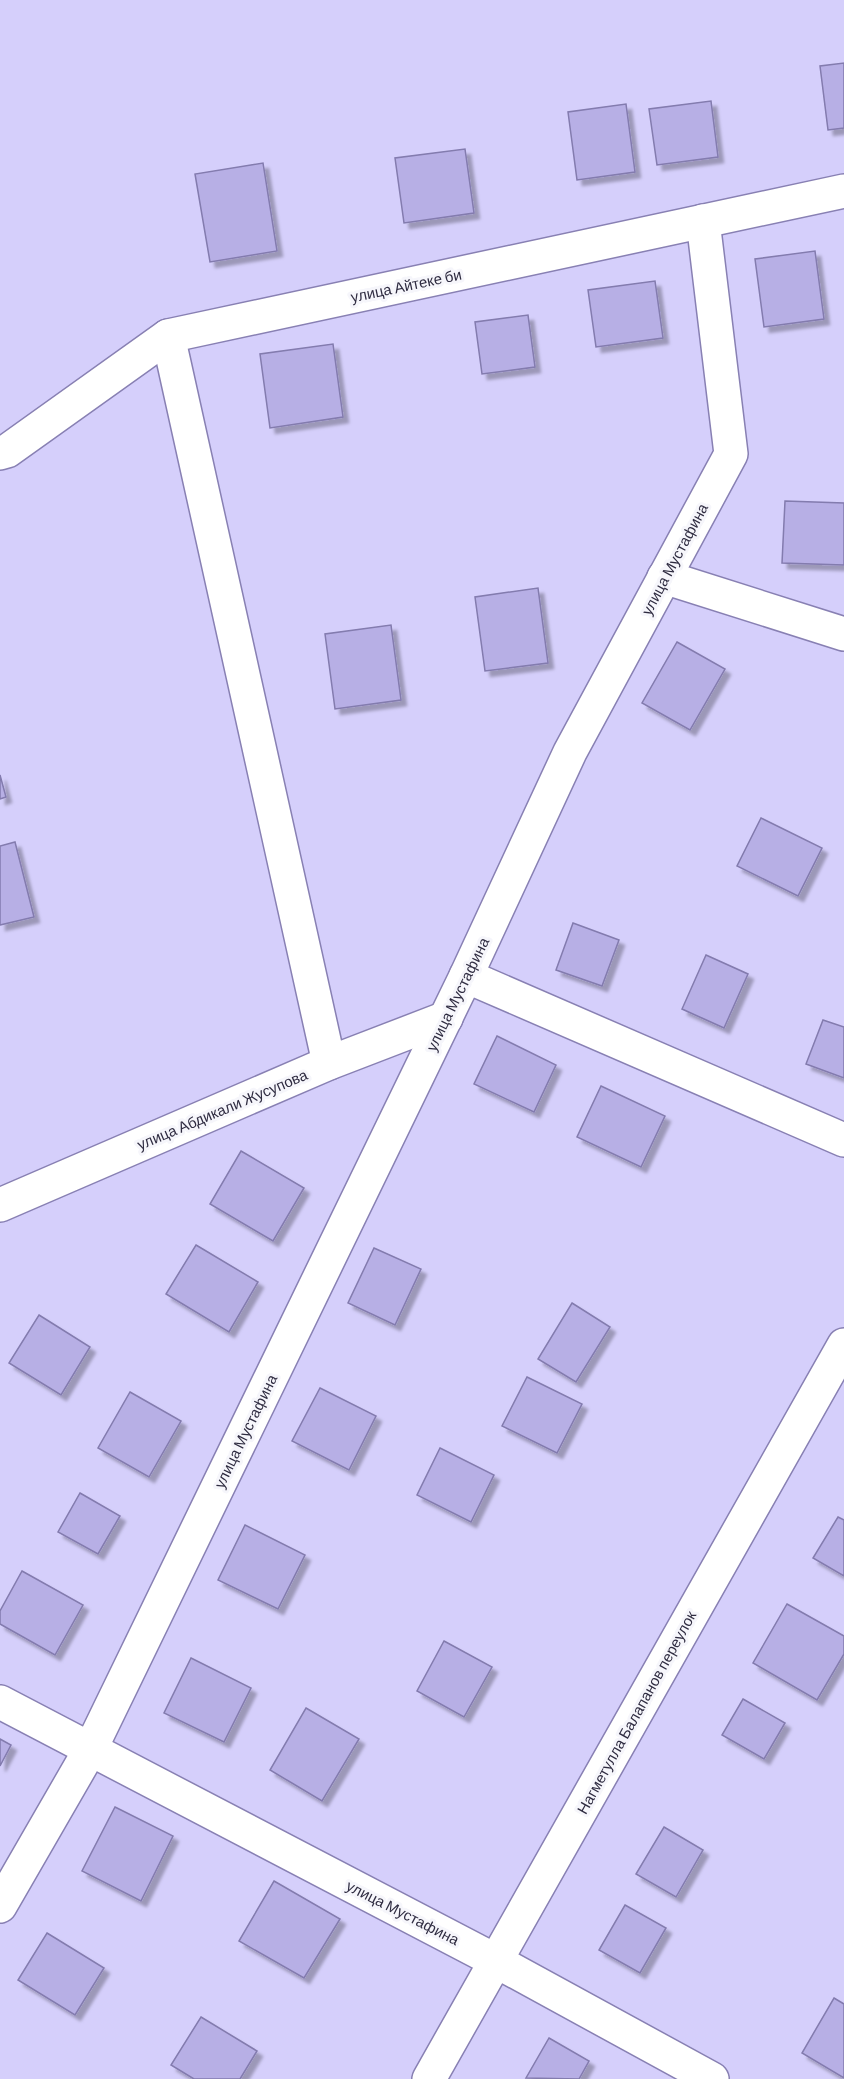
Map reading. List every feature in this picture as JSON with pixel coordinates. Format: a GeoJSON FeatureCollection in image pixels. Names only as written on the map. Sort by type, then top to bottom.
{"type":"FeatureCollection","features":[{"type":"Feature","properties":{"kind":"street","name":"улица Айтеке би"},"geometry":{"type":"LineString","coordinates":[[0,453],[7,451],[168,336],[844,191]]}},
{"type":"Feature","properties":{"kind":"street","name":"улица Мустафина"},"geometry":{"type":"LineString","coordinates":[[0,1906],[90,1750],[446,1018],[570,752],[731,454],[703,221]]}},
{"type":"Feature","properties":{"kind":"street"},"geometry":{"type":"LineString","coordinates":[[168,336],[329,1063]]}},
{"type":"Feature","properties":{"kind":"street"},"geometry":{"type":"LineString","coordinates":[[664,577],[844,634]]}},
{"type":"Feature","properties":{"kind":"street"},"geometry":{"type":"LineString","coordinates":[[466,976],[844,1140]]}},
{"type":"Feature","properties":{"kind":"street","name":"улица Абдикали Жусупова"},"geometry":{"type":"LineString","coordinates":[[0,1205],[329,1063],[446,1018]]}},
{"type":"Feature","properties":{"kind":"street","name":"Нагметулла Балапанов переулок"},"geometry":{"type":"LineString","coordinates":[[429,2079],[844,1345]]}},
{"type":"Feature","properties":{"kind":"street","name":"улица Мустафина"},"geometry":{"type":"LineString","coordinates":[[0,1701],[496,1961],[712,2079]]}},
{"type":"Feature","properties":{"kind":"building"},"geometry":{"type":"Polygon","coordinates":[[[844,63],[844,128],[828,130],[820,66],[844,63]]]}},
{"type":"Feature","properties":{"kind":"building"},"geometry":{"type":"Polygon","coordinates":[[[711,101],[718,157],[657,165],[649,109],[711,101]]]}},
{"type":"Feature","properties":{"kind":"building"},"geometry":{"type":"Polygon","coordinates":[[[626,104],[635,172],[577,180],[568,112],[626,104]]]}},
{"type":"Feature","properties":{"kind":"building"},"geometry":{"type":"Polygon","coordinates":[[[465,149],[474,213],[404,223],[395,158],[465,149]]]}},
{"type":"Feature","properties":{"kind":"building"},"geometry":{"type":"Polygon","coordinates":[[[263,163],[277,251],[210,262],[195,174],[263,163]]]}},
{"type":"Feature","properties":{"kind":"building"},"geometry":{"type":"Polygon","coordinates":[[[815,251],[824,319],[764,327],[755,259],[815,251]]]}},
{"type":"Feature","properties":{"kind":"building"},"geometry":{"type":"Polygon","coordinates":[[[655,281],[663,338],[596,347],[588,290],[655,281]]]}},
{"type":"Feature","properties":{"kind":"building"},"geometry":{"type":"Polygon","coordinates":[[[528,315],[535,367],[482,374],[475,322],[528,315]]]}},
{"type":"Feature","properties":{"kind":"building"},"geometry":{"type":"Polygon","coordinates":[[[333,344],[343,417],[270,428],[260,354],[333,344]]]}},
{"type":"Feature","properties":{"kind":"building"},"geometry":{"type":"Polygon","coordinates":[[[785,501],[844,503],[844,565],[782,563],[785,501]]]}},
{"type":"Feature","properties":{"kind":"building"},"geometry":{"type":"Polygon","coordinates":[[[538,588],[548,663],[485,671],[475,597],[538,588]]]}},
{"type":"Feature","properties":{"kind":"building"},"geometry":{"type":"Polygon","coordinates":[[[391,625],[401,700],[335,709],[325,634],[391,625]]]}},
{"type":"Feature","properties":{"kind":"building"},"geometry":{"type":"Polygon","coordinates":[[[677,642],[725,669],[690,730],[642,703],[677,642]]]}},
{"type":"Feature","properties":{"kind":"building"},"geometry":{"type":"Polygon","coordinates":[[[0,775],[6,797],[0,799],[0,775]]]}},
{"type":"Feature","properties":{"kind":"building"},"geometry":{"type":"Polygon","coordinates":[[[761,818],[822,848],[798,896],[737,866],[761,818]]]}},
{"type":"Feature","properties":{"kind":"building"},"geometry":{"type":"Polygon","coordinates":[[[15,842],[34,917],[0,925],[0,846],[15,842]]]}},
{"type":"Feature","properties":{"kind":"building"},"geometry":{"type":"Polygon","coordinates":[[[573,923],[619,940],[602,986],[556,970],[573,923]]]}},
{"type":"Feature","properties":{"kind":"building"},"geometry":{"type":"Polygon","coordinates":[[[706,955],[748,974],[724,1028],[682,1009],[706,955]]]}},
{"type":"Feature","properties":{"kind":"building"},"geometry":{"type":"Polygon","coordinates":[[[823,1020],[844,1027],[844,1078],[806,1064],[823,1020]]]}},
{"type":"Feature","properties":{"kind":"building"},"geometry":{"type":"Polygon","coordinates":[[[497,1036],[556,1065],[534,1112],[474,1084],[497,1036]]]}},
{"type":"Feature","properties":{"kind":"building"},"geometry":{"type":"Polygon","coordinates":[[[601,1086],[665,1116],[641,1167],[577,1137],[601,1086]]]}},
{"type":"Feature","properties":{"kind":"building"},"geometry":{"type":"Polygon","coordinates":[[[241,1151],[304,1188],[273,1241],[210,1204],[241,1151]]]}},
{"type":"Feature","properties":{"kind":"building"},"geometry":{"type":"Polygon","coordinates":[[[196,1245],[258,1282],[229,1332],[166,1294],[196,1245]]]}},
{"type":"Feature","properties":{"kind":"building"},"geometry":{"type":"Polygon","coordinates":[[[374,1248],[421,1269],[395,1325],[348,1303],[374,1248]]]}},
{"type":"Feature","properties":{"kind":"building"},"geometry":{"type":"Polygon","coordinates":[[[572,1303],[610,1327],[576,1382],[538,1359],[572,1303]]]}},
{"type":"Feature","properties":{"kind":"building"},"geometry":{"type":"Polygon","coordinates":[[[39,1315],[90,1347],[61,1395],[9,1363],[39,1315]]]}},
{"type":"Feature","properties":{"kind":"building"},"geometry":{"type":"Polygon","coordinates":[[[527,1377],[582,1404],[557,1453],[502,1426],[527,1377]]]}},
{"type":"Feature","properties":{"kind":"building"},"geometry":{"type":"Polygon","coordinates":[[[320,1388],[376,1416],[349,1470],[292,1441],[320,1388]]]}},
{"type":"Feature","properties":{"kind":"building"},"geometry":{"type":"Polygon","coordinates":[[[130,1392],[181,1421],[149,1477],[98,1448],[130,1392]]]}},
{"type":"Feature","properties":{"kind":"building"},"geometry":{"type":"Polygon","coordinates":[[[440,1448],[494,1475],[471,1522],[417,1495],[440,1448]]]}},
{"type":"Feature","properties":{"kind":"building"},"geometry":{"type":"Polygon","coordinates":[[[80,1493],[120,1516],[98,1554],[58,1532],[80,1493]]]}},
{"type":"Feature","properties":{"kind":"building"},"geometry":{"type":"Polygon","coordinates":[[[838,1517],[844,1520],[844,1576],[813,1558],[838,1517]]]}},
{"type":"Feature","properties":{"kind":"building"},"geometry":{"type":"Polygon","coordinates":[[[245,1525],[305,1555],[278,1609],[218,1580],[245,1525]]]}},
{"type":"Feature","properties":{"kind":"building"},"geometry":{"type":"Polygon","coordinates":[[[22,1571],[83,1605],[55,1655],[0,1624],[0,1611],[22,1571]]]}},
{"type":"Feature","properties":{"kind":"building"},"geometry":{"type":"Polygon","coordinates":[[[787,1604],[844,1636],[844,1654],[817,1700],[753,1663],[787,1604]]]}},
{"type":"Feature","properties":{"kind":"building"},"geometry":{"type":"Polygon","coordinates":[[[444,1641],[492,1667],[464,1717],[417,1691],[444,1641]]]}},
{"type":"Feature","properties":{"kind":"building"},"geometry":{"type":"Polygon","coordinates":[[[191,1658],[251,1688],[224,1742],[164,1713],[191,1658]]]}},
{"type":"Feature","properties":{"kind":"building"},"geometry":{"type":"Polygon","coordinates":[[[743,1699],[785,1723],[764,1759],[722,1735],[743,1699]]]}},
{"type":"Feature","properties":{"kind":"building"},"geometry":{"type":"Polygon","coordinates":[[[306,1708],[359,1739],[322,1801],[270,1770],[306,1708]]]}},
{"type":"Feature","properties":{"kind":"building"},"geometry":{"type":"Polygon","coordinates":[[[0,1739],[11,1745],[0,1766],[0,1739]]]}},
{"type":"Feature","properties":{"kind":"building"},"geometry":{"type":"Polygon","coordinates":[[[115,1807],[173,1836],[141,1901],[82,1871],[115,1807]]]}},
{"type":"Feature","properties":{"kind":"building"},"geometry":{"type":"Polygon","coordinates":[[[664,1827],[703,1850],[676,1897],[636,1874],[664,1827]]]}},
{"type":"Feature","properties":{"kind":"building"},"geometry":{"type":"Polygon","coordinates":[[[274,1881],[340,1919],[304,1978],[239,1941],[274,1881]]]}},
{"type":"Feature","properties":{"kind":"building"},"geometry":{"type":"Polygon","coordinates":[[[625,1905],[666,1928],[640,1973],[599,1950],[625,1905]]]}},
{"type":"Feature","properties":{"kind":"building"},"geometry":{"type":"Polygon","coordinates":[[[47,1933],[104,1968],[75,2015],[18,1980],[47,1933]]]}},
{"type":"Feature","properties":{"kind":"building"},"geometry":{"type":"Polygon","coordinates":[[[834,1998],[844,2004],[844,2078],[802,2053],[834,1998]]]}},
{"type":"Feature","properties":{"kind":"building"},"geometry":{"type":"Polygon","coordinates":[[[201,2017],[257,2051],[240,2079],[194,2079],[171,2065],[201,2017]]]}},
{"type":"Feature","properties":{"kind":"building"},"geometry":{"type":"Polygon","coordinates":[[[549,2038],[589,2061],[579,2079],[526,2078],[549,2038]]]}}]}
